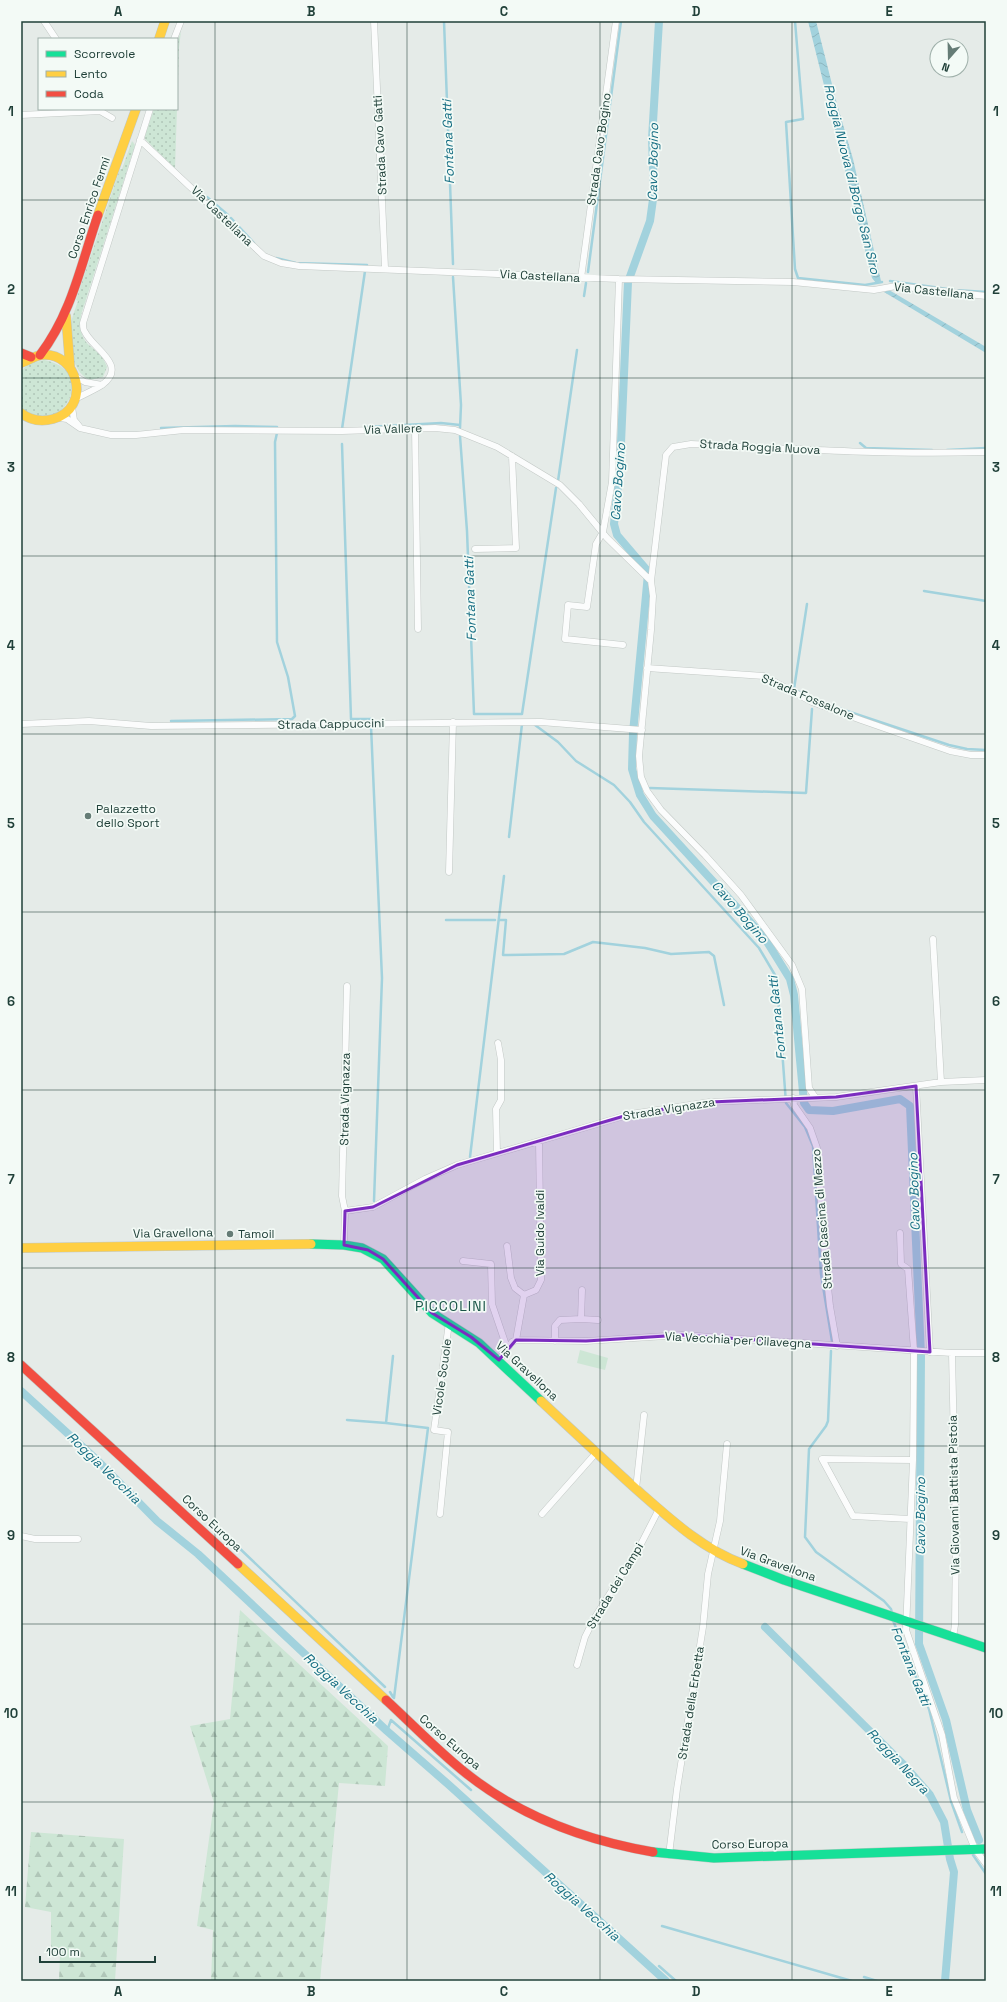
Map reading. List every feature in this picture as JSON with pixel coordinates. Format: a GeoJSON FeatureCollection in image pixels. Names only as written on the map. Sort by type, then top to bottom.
{"type":"FeatureCollection","features":[{"type":"Feature","properties":{"kind":"main road"},"geometry":{"type":"LineString","coordinates":[[159,38],[166,21]]}},
{"type":"Feature","properties":{"kind":"main road","name":"Corso Enrico Fermi"},"geometry":{"type":"LineString","coordinates":[[36,356],[52,340],[66,316],[93,229],[136,110]]}},
{"type":"Feature","properties":{"kind":"main road","name":"Corso Enrico Fermi"},"geometry":{"type":"LineString","coordinates":[[66,316],[70,367]]}},
{"type":"Feature","properties":{"kind":"main road"},"geometry":{"type":"LineString","coordinates":[[21,353],[36,356],[56,357],[70,367],[76,377],[77,398],[72,407],[60,418],[51,421],[41,422],[22,414]]}},
{"type":"Feature","properties":{"kind":"main road"},"geometry":{"type":"LineString","coordinates":[[21,363],[36,356]]}},
{"type":"Feature","properties":{"kind":"main road","name":"Via Gravellona"},"geometry":{"type":"LineString","coordinates":[[21,1248],[177,1245],[344,1245],[368,1250],[383,1259],[432,1313],[479,1343],[596,1453],[659,1509],[695,1538],[714,1550],[759,1571],[986,1648]]}},
{"type":"Feature","properties":{"kind":"main road","name":"Corso Europa"},"geometry":{"type":"LineString","coordinates":[[21,1365],[62,1401],[462,1770],[504,1800],[546,1822],[585,1837],[629,1849],[670,1856],[714,1858],[986,1849]]}},
{"type":"Feature","properties":{"kind":"street"},"geometry":{"type":"LineString","coordinates":[[44,21],[55,38]]}},
{"type":"Feature","properties":{"kind":"street"},"geometry":{"type":"LineString","coordinates":[[174,38],[181,21]]}},
{"type":"Feature","properties":{"kind":"street","name":"Strada Cavo Gatti"},"geometry":{"type":"LineString","coordinates":[[374,21],[385,268]]}},
{"type":"Feature","properties":{"kind":"street","name":"Strada Cavo Bogino"},"geometry":{"type":"LineString","coordinates":[[581,278],[616,21]]}},
{"type":"Feature","properties":{"kind":"street"},"geometry":{"type":"LineString","coordinates":[[21,115],[100,110],[112,118]]}},
{"type":"Feature","properties":{"kind":"street"},"geometry":{"type":"LineString","coordinates":[[77,398],[102,385],[110,374],[111,367],[107,356],[84,332],[83,323],[150,110]]}},
{"type":"Feature","properties":{"kind":"street","name":"Via Castellana"},"geometry":{"type":"LineString","coordinates":[[140,140],[264,256],[281,263],[299,266],[385,268],[581,278],[793,282],[874,290],[896,286],[986,296]]}},
{"type":"Feature","properties":{"kind":"street"},"geometry":{"type":"LineString","coordinates":[[621,279],[612,482],[603,532],[596,544],[586,607],[568,605],[564,638],[623,645]]}},
{"type":"Feature","properties":{"kind":"street"},"geometry":{"type":"LineString","coordinates":[[76,377],[85,382],[102,385]]}},
{"type":"Feature","properties":{"kind":"street"},"geometry":{"type":"LineString","coordinates":[[72,407],[74,420],[80,428]]}},
{"type":"Feature","properties":{"kind":"street","name":"Via Vallere"},"geometry":{"type":"LineString","coordinates":[[60,418],[67,419],[80,428],[112,435],[136,435],[184,430],[342,432],[415,428],[454,430],[497,447],[560,485],[607,538],[651,581]]}},
{"type":"Feature","properties":{"kind":"street"},"geometry":{"type":"LineString","coordinates":[[415,428],[418,629]]}},
{"type":"Feature","properties":{"kind":"street","name":"Strada Roggia Nuova"},"geometry":{"type":"LineString","coordinates":[[651,581],[665,462],[669,450],[673,447],[691,444],[842,451],[929,453],[986,452]]}},
{"type":"Feature","properties":{"kind":"street"},"geometry":{"type":"LineString","coordinates":[[475,549],[516,548],[512,456]]}},
{"type":"Feature","properties":{"kind":"street"},"geometry":{"type":"LineString","coordinates":[[651,581],[652,616],[638,756],[641,777],[647,791],[661,810],[741,895],[792,965],[802,989],[809,1088],[815,1097]]}},
{"type":"Feature","properties":{"kind":"street","name":"Strada Fossalone"},"geometry":{"type":"LineString","coordinates":[[648,668],[764,676],[812,702],[861,720],[950,751],[971,755],[986,755]]}},
{"type":"Feature","properties":{"kind":"street","name":"Strada Cappuccini"},"geometry":{"type":"LineString","coordinates":[[21,724],[89,721],[151,726],[541,722],[641,730]]}},
{"type":"Feature","properties":{"kind":"street"},"geometry":{"type":"LineString","coordinates":[[449,872],[453,722]]}},
{"type":"Feature","properties":{"kind":"street"},"geometry":{"type":"LineString","coordinates":[[933,939],[941,1082]]}},
{"type":"Feature","properties":{"kind":"street","name":"Strada Vignazza"},"geometry":{"type":"LineString","coordinates":[[344,1245],[345,1211],[342,1196],[347,986]]}},
{"type":"Feature","properties":{"kind":"street"},"geometry":{"type":"LineString","coordinates":[[497,1153],[496,1109],[501,1100],[501,1060],[498,1044]]}},
{"type":"Feature","properties":{"kind":"street","name":"Strada Vignazza"},"geometry":{"type":"LineString","coordinates":[[345,1211],[373,1206],[425,1179],[457,1165],[631,1114],[710,1102],[836,1097],[941,1082],[986,1080]]}},
{"type":"Feature","properties":{"kind":"street"},"geometry":{"type":"LineString","coordinates":[[916,1086],[930,1352]]}},
{"type":"Feature","properties":{"kind":"street","name":"Strada Cascina di Mezzo"},"geometry":{"type":"LineString","coordinates":[[788,1098],[810,1128],[817,1148],[826,1269],[830,1306],[837,1346]]}},
{"type":"Feature","properties":{"kind":"street","name":"Via Guido Ivaldi"},"geometry":{"type":"LineString","coordinates":[[524,1295],[536,1290],[541,1280],[539,1141]]}},
{"type":"Feature","properties":{"kind":"street"},"geometry":{"type":"LineString","coordinates":[[900,1233],[901,1264],[908,1268],[914,1351],[909,1623],[906,1630],[942,1736],[954,1798],[975,1849],[986,1864]]}},
{"type":"Feature","properties":{"kind":"street"},"geometry":{"type":"LineString","coordinates":[[498,1360],[507,1348],[516,1340],[524,1295],[515,1288],[511,1278],[507,1246]]}},
{"type":"Feature","properties":{"kind":"street"},"geometry":{"type":"LineString","coordinates":[[463,1261],[491,1264],[492,1304],[507,1348]]}},
{"type":"Feature","properties":{"kind":"street"},"geometry":{"type":"LineString","coordinates":[[581,1319],[582,1290]]}},
{"type":"Feature","properties":{"kind":"street"},"geometry":{"type":"LineString","coordinates":[[555,1341],[555,1326],[560,1320],[598,1320]]}},
{"type":"Feature","properties":{"kind":"street","name":"Vicole Scuole"},"geometry":{"type":"LineString","coordinates":[[440,1514],[448,1432],[434,1430],[449,1324]]}},
{"type":"Feature","properties":{"kind":"street","name":"Via Vecchia per Cilavegna"},"geometry":{"type":"LineString","coordinates":[[516,1340],[555,1341],[682,1335],[930,1352],[986,1353]]}},
{"type":"Feature","properties":{"kind":"street","name":"Via Giovanni Battista Pistoia"},"geometry":{"type":"LineString","coordinates":[[952,1353],[956,1538],[955,1624],[952,1637]]}},
{"type":"Feature","properties":{"kind":"street"},"geometry":{"type":"LineString","coordinates":[[636,1489],[644,1416]]}},
{"type":"Feature","properties":{"kind":"street","name":"Strada della Erbetta"},"geometry":{"type":"LineString","coordinates":[[670,1856],[678,1788],[703,1627],[708,1574],[720,1521],[727,1444]]}},
{"type":"Feature","properties":{"kind":"street"},"geometry":{"type":"LineString","coordinates":[[542,1514],[596,1453]]}},
{"type":"Feature","properties":{"kind":"street"},"geometry":{"type":"LineString","coordinates":[[910,1519],[853,1516],[822,1459],[913,1460]]}},
{"type":"Feature","properties":{"kind":"street","name":"Strada dei Campi"},"geometry":{"type":"LineString","coordinates":[[576,1665],[585,1637],[595,1617],[640,1546],[659,1509]]}},
{"type":"Feature","properties":{"kind":"street"},"geometry":{"type":"LineString","coordinates":[[21,1536],[36,1539],[78,1539]]}},
{"type":"Feature","properties":{"kind":"highlighted area"},"geometry":{"type":"Polygon","coordinates":[[[916,1086],[930,1352],[682,1335],[586,1341],[516,1340],[499,1360],[471,1337],[432,1313],[383,1259],[368,1250],[344,1245],[345,1211],[373,1207],[457,1165],[631,1114],[710,1102],[836,1097],[916,1086]]]}},
{"type":"Feature","properties":{"kind":"green space"},"geometry":{"type":"Polygon","coordinates":[[[181,31],[178,78],[178,40],[181,31]]]}},
{"type":"Feature","properties":{"kind":"green space"},"geometry":{"type":"Polygon","coordinates":[[[154,110],[177,110],[175,169],[145,139],[154,110]]]}},
{"type":"Feature","properties":{"kind":"green space"},"geometry":{"type":"Polygon","coordinates":[[[132,141],[135,145],[81,315],[82,335],[85,341],[99,354],[107,367],[103,377],[90,380],[79,371],[73,358],[70,343],[71,325],[78,301],[76,300],[120,169],[122,169],[132,141]]]}},
{"type":"Feature","properties":{"kind":"green space"},"geometry":{"type":"Polygon","coordinates":[[[44,360],[62,367],[70,378],[72,391],[67,403],[58,413],[46,418],[33,417],[21,407],[21,371],[28,364],[44,360]]]}},
{"type":"Feature","properties":{"kind":"green space"},"geometry":{"type":"Polygon","coordinates":[[[580,1350],[608,1358],[605,1370],[577,1363],[580,1350]]]}},
{"type":"Feature","properties":{"kind":"green space"},"geometry":{"type":"Polygon","coordinates":[[[240,1610],[388,1746],[385,1786],[339,1783],[320,1981],[211,1981],[213,1930],[197,1926],[214,1803],[190,1726],[230,1719],[240,1610]]]}},
{"type":"Feature","properties":{"kind":"green space"},"geometry":{"type":"Polygon","coordinates":[[[31,1832],[124,1839],[115,1981],[59,1981],[60,1954],[51,1950],[51,1912],[25,1907],[31,1832]]]}},
{"type":"Feature","properties":{"kind":"water","name":"Roggia Nuova di Borgo San Siro"},"geometry":{"type":"Polygon","coordinates":[[[808,21],[816,21],[837,104],[853,159],[881,281],[876,283],[872,278],[808,21]]]}},
{"type":"Feature","properties":{"kind":"water"},"geometry":{"type":"Polygon","coordinates":[[[889,290],[986,347],[986,353],[884,292],[889,290]]]}},
{"type":"Feature","properties":{"kind":"waterway","name":"Fontana Gatti"},"geometry":{"type":"LineString","coordinates":[[444,21],[453,264]]}},
{"type":"Feature","properties":{"kind":"waterway"},"geometry":{"type":"LineString","coordinates":[[588,272],[621,21]]}},
{"type":"Feature","properties":{"kind":"waterway","name":"Cavo Bogino"},"geometry":{"type":"LineString","coordinates":[[659,21],[652,139],[654,192],[650,221],[628,282],[620,466],[614,524],[617,535],[646,569],[648,574],[633,733],[632,769],[640,795],[653,816],[764,937],[790,979],[794,995],[804,1103],[809,1110],[833,1111],[900,1099],[910,1106],[921,1356],[919,1644],[946,1720],[967,1810],[979,1840]]}},
{"type":"Feature","properties":{"kind":"waterway"},"geometry":{"type":"LineString","coordinates":[[795,21],[803,119],[786,122],[795,269],[798,278],[865,285],[882,282]]}},
{"type":"Feature","properties":{"kind":"waterway"},"geometry":{"type":"LineString","coordinates":[[207,197],[228,215]]}},
{"type":"Feature","properties":{"kind":"waterway"},"geometry":{"type":"LineString","coordinates":[[231,218],[254,243]]}},
{"type":"Feature","properties":{"kind":"waterway"},"geometry":{"type":"LineString","coordinates":[[276,258],[296,263],[367,265]]}},
{"type":"Feature","properties":{"kind":"waterway"},"geometry":{"type":"LineString","coordinates":[[344,429],[342,429],[365,271]]}},
{"type":"Feature","properties":{"kind":"waterway","name":"Fontana Gatti"},"geometry":{"type":"LineString","coordinates":[[453,277],[461,405],[460,428]]}},
{"type":"Feature","properties":{"kind":"waterway"},"geometry":{"type":"LineString","coordinates":[[890,281],[955,290],[986,292]]}},
{"type":"Feature","properties":{"kind":"waterway"},"geometry":{"type":"LineString","coordinates":[[584,296],[586,283]]}},
{"type":"Feature","properties":{"kind":"waterway"},"geometry":{"type":"LineString","coordinates":[[558,481],[577,350]]}},
{"type":"Feature","properties":{"kind":"waterway"},"geometry":{"type":"LineString","coordinates":[[367,427],[441,423],[460,425]]}},
{"type":"Feature","properties":{"kind":"waterway"},"geometry":{"type":"LineString","coordinates":[[161,428],[235,426],[277,427]]}},
{"type":"Feature","properties":{"kind":"waterway"},"geometry":{"type":"LineString","coordinates":[[171,721],[292,719],[295,716],[288,677],[277,642],[275,442],[277,433]]}},
{"type":"Feature","properties":{"kind":"waterway","name":"Fontana Gatti"},"geometry":{"type":"LineString","coordinates":[[460,436],[467,531],[474,714],[522,714],[556,488]]}},
{"type":"Feature","properties":{"kind":"waterway"},"geometry":{"type":"LineString","coordinates":[[860,443],[866,448],[932,450]]}},
{"type":"Feature","properties":{"kind":"waterway"},"geometry":{"type":"LineString","coordinates":[[342,444],[351,719],[371,719]]}},
{"type":"Feature","properties":{"kind":"waterway"},"geometry":{"type":"LineString","coordinates":[[947,450],[986,448]]}},
{"type":"Feature","properties":{"kind":"waterway"},"geometry":{"type":"LineString","coordinates":[[924,591],[986,601]]}},
{"type":"Feature","properties":{"kind":"waterway"},"geometry":{"type":"LineString","coordinates":[[807,604],[794,689],[815,700]]}},
{"type":"Feature","properties":{"kind":"waterway"},"geometry":{"type":"LineString","coordinates":[[835,707],[949,745],[967,749],[986,750]]}},
{"type":"Feature","properties":{"kind":"waterway"},"geometry":{"type":"LineString","coordinates":[[650,788],[806,793],[812,709]]}},
{"type":"Feature","properties":{"kind":"waterway"},"geometry":{"type":"LineString","coordinates":[[509,837],[522,724],[524,724]]}},
{"type":"Feature","properties":{"kind":"waterway","name":"Fontana Gatti"},"geometry":{"type":"LineString","coordinates":[[535,725],[558,742],[576,761],[614,785],[630,802],[644,822],[759,948],[775,975],[778,995],[786,1103],[805,1127],[813,1146],[821,1274],[832,1341]]}},
{"type":"Feature","properties":{"kind":"waterway"},"geometry":{"type":"LineString","coordinates":[[371,726],[382,978],[374,1201]]}},
{"type":"Feature","properties":{"kind":"waterway"},"geometry":{"type":"LineString","coordinates":[[470,1157],[504,876]]}},
{"type":"Feature","properties":{"kind":"waterway"},"geometry":{"type":"LineString","coordinates":[[446,920],[495,920]]}},
{"type":"Feature","properties":{"kind":"waterway"},"geometry":{"type":"LineString","coordinates":[[500,920],[506,920],[503,955],[564,954],[593,942],[645,948],[671,954],[709,952],[714,956],[724,1005]]}},
{"type":"Feature","properties":{"kind":"waterway","name":"Fontana Gatti"},"geometry":{"type":"LineString","coordinates":[[831,1351],[828,1421],[809,1449],[805,1537],[816,1552],[884,1601],[891,1609],[892,1613]]}},
{"type":"Feature","properties":{"kind":"waterway"},"geometry":{"type":"LineString","coordinates":[[393,1356],[386,1423],[428,1428],[394,1698]]}},
{"type":"Feature","properties":{"kind":"waterway","name":"Roggia Vecchia"},"geometry":{"type":"LineString","coordinates":[[21,1391],[98,1461],[157,1521],[198,1554],[387,1731],[666,1981]]}},
{"type":"Feature","properties":{"kind":"waterway"},"geometry":{"type":"LineString","coordinates":[[347,1420],[386,1423]]}},
{"type":"Feature","properties":{"kind":"waterway"},"geometry":{"type":"LineString","coordinates":[[235,1544],[385,1687]]}},
{"type":"Feature","properties":{"kind":"waterway","name":"Fontana Gatti"},"geometry":{"type":"LineString","coordinates":[[892,1618],[929,1709],[951,1801],[962,1832]]}},
{"type":"Feature","properties":{"kind":"waterway","name":"Roggia Negra"},"geometry":{"type":"LineString","coordinates":[[765,1627],[903,1764],[930,1795],[944,1822],[950,1859],[954,1872],[945,1981]]}},
{"type":"Feature","properties":{"kind":"waterway"},"geometry":{"type":"LineString","coordinates":[[390,1692],[393,1697]]}},
{"type":"Feature","properties":{"kind":"waterway"},"geometry":{"type":"LineString","coordinates":[[387,1731],[391,1720],[471,1790]]}},
{"type":"Feature","properties":{"kind":"waterway","name":"Fontana Gatti"},"geometry":{"type":"LineString","coordinates":[[973,1855],[986,1874]]}},
{"type":"Feature","properties":{"kind":"waterway"},"geometry":{"type":"LineString","coordinates":[[662,1926],[852,1981]]}},
{"type":"Feature","properties":{"kind":"waterway"},"geometry":{"type":"LineString","coordinates":[[659,1966],[676,1981]]}},
{"type":"Feature","properties":{"kind":"waterway","name":"Fontana Gatti"},"geometry":{"type":"LineString","coordinates":[[864,1977],[877,1981]]}},
{"type":"Feature","properties":{"kind":"traffic: fast"},"geometry":{"type":"LineString","coordinates":[[311,1244],[344,1245],[362,1248],[383,1259],[432,1313],[479,1343],[541,1401]]}},
{"type":"Feature","properties":{"kind":"traffic: fast"},"geometry":{"type":"LineString","coordinates":[[743,1564],[784,1580],[986,1648]]}},
{"type":"Feature","properties":{"kind":"traffic: fast"},"geometry":{"type":"LineString","coordinates":[[653,1852],[714,1858],[986,1849]]}},
{"type":"Feature","properties":{"kind":"traffic: slow"},"geometry":{"type":"LineString","coordinates":[[159,38],[165,21]]}},
{"type":"Feature","properties":{"kind":"traffic: slow"},"geometry":{"type":"LineString","coordinates":[[98,215],[136,110]]}},
{"type":"Feature","properties":{"kind":"traffic: slow"},"geometry":{"type":"LineString","coordinates":[[66,316],[70,367]]}},
{"type":"Feature","properties":{"kind":"traffic: slow"},"geometry":{"type":"LineString","coordinates":[[21,363],[36,356],[54,356],[64,362],[72,371],[76,382],[76,393],[73,404],[65,413],[53,419],[44,420],[29,418],[21,413]]}},
{"type":"Feature","properties":{"kind":"traffic: slow"},"geometry":{"type":"LineString","coordinates":[[21,1248],[311,1244]]}},
{"type":"Feature","properties":{"kind":"traffic: slow"},"geometry":{"type":"LineString","coordinates":[[541,1401],[636,1489],[686,1532],[728,1558],[743,1564]]}},
{"type":"Feature","properties":{"kind":"traffic: slow"},"geometry":{"type":"LineString","coordinates":[[238,1564],[386,1700]]}},
{"type":"Feature","properties":{"kind":"traffic: jam"},"geometry":{"type":"LineString","coordinates":[[40,355],[51,339],[68,305],[75,288],[98,215]]}},
{"type":"Feature","properties":{"kind":"traffic: jam"},"geometry":{"type":"LineString","coordinates":[[21,353],[31,357]]}},
{"type":"Feature","properties":{"kind":"traffic: jam"},"geometry":{"type":"LineString","coordinates":[[21,1365],[238,1564]]}},
{"type":"Feature","properties":{"kind":"traffic: jam"},"geometry":{"type":"LineString","coordinates":[[386,1700],[452,1762],[483,1786],[506,1801],[552,1824],[577,1833],[602,1841],[653,1852]]}},
{"type":"Feature","properties":{"kind":"place","name":"Palazzetto dello Sport"},"geometry":{"type":"Point","coordinates":[88,816]}},
{"type":"Feature","properties":{"kind":"place","name":"Tamoil"},"geometry":{"type":"Point","coordinates":[230,1234]}},
{"type":"Feature","properties":{"kind":"district","name":"PICCOLINI"},"geometry":{"type":"Point","coordinates":[451,1306]}}]}
